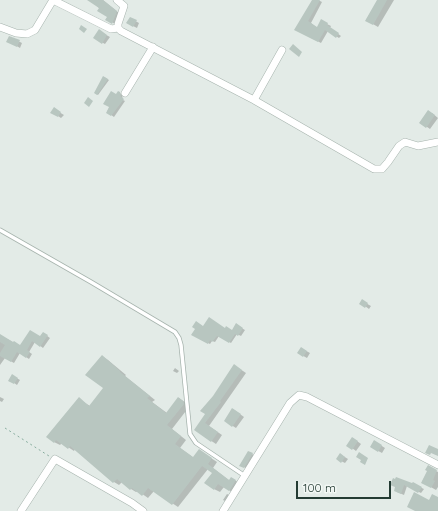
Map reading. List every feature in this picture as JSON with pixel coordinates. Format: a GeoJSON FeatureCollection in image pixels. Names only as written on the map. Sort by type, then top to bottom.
{"type":"FeatureCollection","features":[{"type":"Feature","properties":{"kind":"street"},"geometry":{"type":"LineString","coordinates":[[0,27],[16,33],[27,34],[35,30],[53,0],[111,29],[118,28],[254,100],[374,169],[382,169],[399,146],[405,142],[418,146],[438,142]]}},
{"type":"Feature","properties":{"kind":"street"},"geometry":{"type":"LineString","coordinates":[[117,0],[124,6],[118,28]]}},
{"type":"Feature","properties":{"kind":"street"},"geometry":{"type":"LineString","coordinates":[[125,93],[153,47]]}},
{"type":"Feature","properties":{"kind":"street"},"geometry":{"type":"LineString","coordinates":[[254,100],[282,50]]}},
{"type":"Feature","properties":{"kind":"street"},"geometry":{"type":"LineString","coordinates":[[223,511],[290,403],[299,395],[307,397],[438,466]]}},
{"type":"Feature","properties":{"kind":"street"},"geometry":{"type":"LineString","coordinates":[[21,511],[54,459],[132,503],[143,511]]}},
{"type":"Feature","properties":{"kind":"lane"},"geometry":{"type":"LineString","coordinates":[[0,230],[175,332],[181,345],[190,434],[196,443],[245,476]]}},
{"type":"Feature","properties":{"kind":"path"},"geometry":{"type":"LineString","coordinates":[[5,428],[54,459]]}},
{"type":"Feature","properties":{"kind":"building"},"geometry":{"type":"Polygon","coordinates":[[[87,0],[103,0],[117,11],[112,24],[105,20],[107,17],[97,11],[99,8],[87,0]]]}},
{"type":"Feature","properties":{"kind":"building"},"geometry":{"type":"Polygon","coordinates":[[[312,0],[320,0],[308,21],[317,27],[321,19],[328,23],[327,25],[339,33],[336,38],[325,30],[318,42],[294,30],[312,0]]]}},
{"type":"Feature","properties":{"kind":"building"},"geometry":{"type":"Polygon","coordinates":[[[377,0],[387,0],[373,25],[365,21],[377,0]]]}},
{"type":"Feature","properties":{"kind":"building"},"geometry":{"type":"Polygon","coordinates":[[[130,17],[137,20],[133,27],[126,23],[130,17]]]}},
{"type":"Feature","properties":{"kind":"building"},"geometry":{"type":"Polygon","coordinates":[[[81,25],[87,29],[84,33],[79,29],[81,25]]]}},
{"type":"Feature","properties":{"kind":"building"},"geometry":{"type":"Polygon","coordinates":[[[99,29],[107,35],[102,44],[93,38],[99,29]]]}},
{"type":"Feature","properties":{"kind":"building"},"geometry":{"type":"Polygon","coordinates":[[[9,36],[20,40],[17,47],[6,42],[9,36]]]}},
{"type":"Feature","properties":{"kind":"building"},"geometry":{"type":"Polygon","coordinates":[[[293,44],[302,52],[299,57],[289,49],[293,44]]]}},
{"type":"Feature","properties":{"kind":"building"},"geometry":{"type":"Polygon","coordinates":[[[103,76],[108,79],[97,95],[94,93],[103,76]]]}},
{"type":"Feature","properties":{"kind":"building"},"geometry":{"type":"Polygon","coordinates":[[[111,91],[116,94],[118,91],[120,92],[121,97],[124,99],[111,116],[106,113],[109,107],[103,104],[111,91]]]}},
{"type":"Feature","properties":{"kind":"building"},"geometry":{"type":"Polygon","coordinates":[[[88,97],[93,101],[89,107],[84,103],[88,97]]]}},
{"type":"Feature","properties":{"kind":"building"},"geometry":{"type":"Polygon","coordinates":[[[54,107],[61,112],[58,117],[50,113],[54,107]]]}},
{"type":"Feature","properties":{"kind":"building"},"geometry":{"type":"Polygon","coordinates":[[[428,110],[435,115],[426,128],[419,123],[428,110]]]}},
{"type":"Feature","properties":{"kind":"building"},"geometry":{"type":"Polygon","coordinates":[[[362,299],[368,303],[365,308],[359,304],[362,299]]]}},
{"type":"Feature","properties":{"kind":"building"},"geometry":{"type":"Polygon","coordinates":[[[209,317],[225,328],[226,326],[232,330],[236,323],[243,328],[238,336],[235,334],[229,343],[217,336],[212,342],[210,340],[208,344],[191,335],[195,329],[192,327],[196,321],[203,326],[209,317]]]}},
{"type":"Feature","properties":{"kind":"building"},"geometry":{"type":"Polygon","coordinates":[[[30,330],[40,336],[43,332],[48,335],[40,347],[32,341],[27,350],[30,352],[26,358],[17,352],[11,362],[0,356],[0,353],[5,345],[0,342],[0,334],[20,345],[30,330]]]}},
{"type":"Feature","properties":{"kind":"building"},"geometry":{"type":"Polygon","coordinates":[[[301,347],[307,351],[303,357],[297,353],[301,347]]]}},
{"type":"Feature","properties":{"kind":"building"},"geometry":{"type":"Polygon","coordinates":[[[102,355],[120,372],[150,396],[147,398],[166,413],[178,397],[183,401],[184,404],[167,425],[181,436],[175,444],[193,457],[199,449],[212,458],[208,464],[229,480],[231,477],[236,480],[229,491],[218,484],[214,490],[204,483],[212,473],[202,466],[172,505],[148,488],[142,496],[132,488],[130,490],[117,479],[113,483],[70,446],[68,449],[56,440],[54,443],[46,437],[79,397],[89,406],[103,388],[85,375],[102,355]]]}},
{"type":"Feature","properties":{"kind":"building"},"geometry":{"type":"Polygon","coordinates":[[[234,364],[242,370],[205,423],[218,432],[211,442],[194,430],[205,414],[200,411],[213,396],[234,364]]]}},
{"type":"Feature","properties":{"kind":"building"},"geometry":{"type":"Polygon","coordinates":[[[12,374],[18,378],[14,384],[8,381],[12,374]]]}},
{"type":"Feature","properties":{"kind":"building"},"geometry":{"type":"Polygon","coordinates":[[[232,408],[241,414],[232,427],[224,421],[232,408]]]}},
{"type":"Feature","properties":{"kind":"building"},"geometry":{"type":"Polygon","coordinates":[[[352,437],[358,441],[352,450],[346,446],[352,437]]]}},
{"type":"Feature","properties":{"kind":"building"},"geometry":{"type":"Polygon","coordinates":[[[374,440],[382,445],[378,452],[370,447],[374,440]]]}},
{"type":"Feature","properties":{"kind":"building"},"geometry":{"type":"Polygon","coordinates":[[[429,445],[438,449],[438,456],[431,453],[430,455],[425,453],[429,445]]]}},
{"type":"Feature","properties":{"kind":"building"},"geometry":{"type":"Polygon","coordinates":[[[248,451],[253,453],[244,468],[239,466],[248,451]]]}},
{"type":"Feature","properties":{"kind":"building"},"geometry":{"type":"Polygon","coordinates":[[[359,452],[368,458],[365,465],[356,457],[359,452]]]}},
{"type":"Feature","properties":{"kind":"building"},"geometry":{"type":"Polygon","coordinates":[[[340,453],[345,457],[341,463],[336,459],[340,453]]]}},
{"type":"Feature","properties":{"kind":"building"},"geometry":{"type":"Polygon","coordinates":[[[428,465],[437,470],[433,480],[435,481],[431,488],[421,483],[427,471],[425,470],[428,465]]]}},
{"type":"Feature","properties":{"kind":"building"},"geometry":{"type":"Polygon","coordinates":[[[396,477],[412,483],[413,482],[422,487],[418,493],[404,485],[401,494],[394,491],[395,487],[390,485],[393,478],[395,479],[396,477]]]}},
{"type":"Feature","properties":{"kind":"building"},"geometry":{"type":"Polygon","coordinates":[[[414,492],[429,500],[432,494],[438,497],[438,511],[415,511],[407,507],[414,492]]]}}]}
